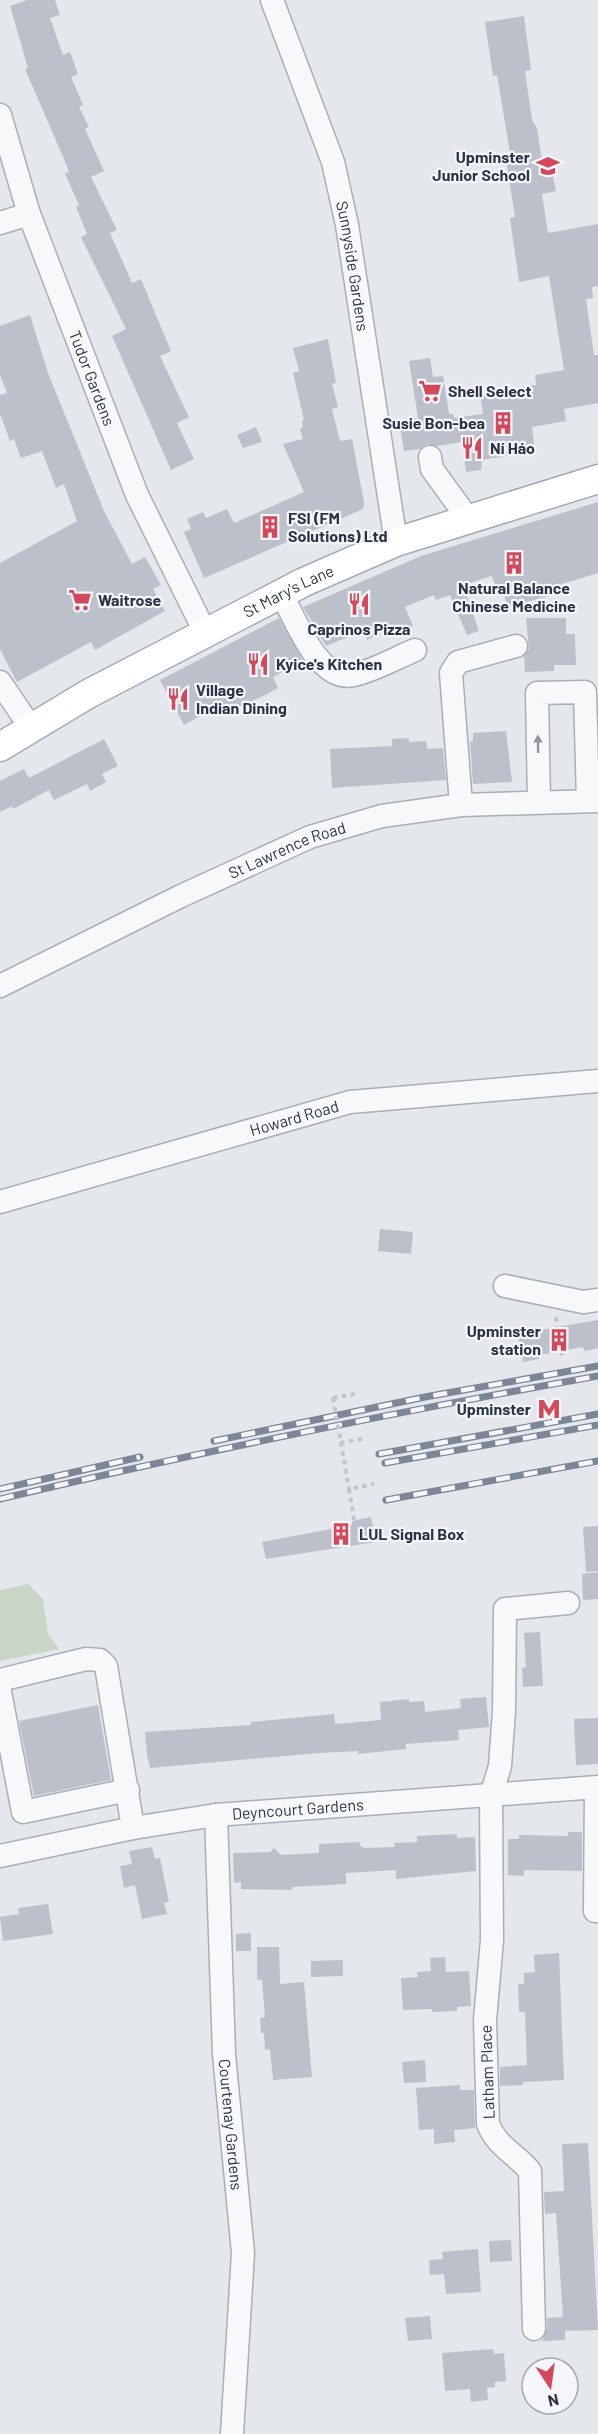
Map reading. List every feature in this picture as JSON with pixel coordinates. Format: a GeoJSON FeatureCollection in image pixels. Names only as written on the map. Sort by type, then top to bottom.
{"type":"FeatureCollection","features":[{"type":"Feature","properties":{"kind":"main road","name":"St Mary's Lane"},"geometry":{"type":"LineString","coordinates":[[0,747],[88,694],[282,593],[396,543],[598,479]]}},
{"type":"Feature","properties":{"kind":"street","name":"Sunnyside Gardens"},"geometry":{"type":"LineString","coordinates":[[272,0],[333,162],[347,225],[396,543]]}},
{"type":"Feature","properties":{"kind":"street","name":"Tudor Gardens"},"geometry":{"type":"LineString","coordinates":[[0,116],[29,214],[138,495],[205,632]]}},
{"type":"Feature","properties":{"kind":"street"},"geometry":{"type":"LineString","coordinates":[[0,223],[29,214]]}},
{"type":"Feature","properties":{"kind":"street"},"geometry":{"type":"LineString","coordinates":[[430,457],[432,469],[469,520]]}},
{"type":"Feature","properties":{"kind":"street"},"geometry":{"type":"LineString","coordinates":[[282,593],[316,658],[336,672],[353,676],[415,650]]}},
{"type":"Feature","properties":{"kind":"street"},"geometry":{"type":"LineString","coordinates":[[460,805],[451,673],[458,662],[516,646]]}},
{"type":"Feature","properties":{"kind":"street"},"geometry":{"type":"LineString","coordinates":[[0,682],[31,728]]}},
{"type":"Feature","properties":{"kind":"street"},"geometry":{"type":"LineString","coordinates":[[539,802],[537,693],[585,692],[593,801]]}},
{"type":"Feature","properties":{"kind":"street","name":"St Lawrence Road"},"geometry":{"type":"LineString","coordinates":[[0,986],[181,896],[310,837],[382,816],[460,805],[593,801]]}},
{"type":"Feature","properties":{"kind":"street","name":"Howard Road"},"geometry":{"type":"LineString","coordinates":[[0,1202],[350,1102],[598,1081]]}},
{"type":"Feature","properties":{"kind":"street"},"geometry":{"type":"LineString","coordinates":[[505,1286],[583,1302],[598,1300]]}},
{"type":"Feature","properties":{"kind":"street","name":"Latham Place"},"geometry":{"type":"LineString","coordinates":[[534,2329],[530,2171],[519,2158],[493,2138],[488,2124],[485,2020],[492,1940],[491,1796],[500,1766],[504,1711],[505,1609],[568,1603]]}},
{"type":"Feature","properties":{"kind":"street"},"geometry":{"type":"LineString","coordinates":[[0,1680],[86,1659],[100,1660],[106,1666],[134,1828]]}},
{"type":"Feature","properties":{"kind":"street"},"geometry":{"type":"LineString","coordinates":[[0,1692],[23,1812],[128,1790]]}},
{"type":"Feature","properties":{"kind":"street"},"geometry":{"type":"LineString","coordinates":[[597,1788],[595,1911],[598,1911]]}},
{"type":"Feature","properties":{"kind":"street","name":"Deyncourt Gardens"},"geometry":{"type":"LineString","coordinates":[[0,1856],[134,1828],[216,1815],[597,1788]]}},
{"type":"Feature","properties":{"kind":"street","name":"Courtenay Gardens"},"geometry":{"type":"LineString","coordinates":[[216,1815],[224,2054],[243,2253],[232,2434]]}},
{"type":"Feature","properties":{"kind":"path"},"geometry":{"type":"LineString","coordinates":[[354,1520],[333,1398],[360,1393]]}},
{"type":"Feature","properties":{"kind":"path"},"geometry":{"type":"LineString","coordinates":[[340,1443],[366,1438]]}},
{"type":"Feature","properties":{"kind":"path"},"geometry":{"type":"LineString","coordinates":[[349,1489],[374,1484]]}},
{"type":"Feature","properties":{"kind":"green space"},"geometry":{"type":"Polygon","coordinates":[[[28,1584],[43,1599],[48,1634],[59,1649],[0,1661],[0,1590],[28,1584]]]}},
{"type":"Feature","properties":{"kind":"building"},"geometry":{"type":"Polygon","coordinates":[[[27,0],[55,0],[60,15],[50,18],[63,55],[70,52],[78,74],[71,77],[83,105],[79,107],[89,127],[85,129],[104,171],[91,177],[117,230],[110,233],[132,283],[141,279],[171,351],[160,356],[189,417],[177,423],[194,459],[171,470],[112,336],[126,329],[81,237],[87,234],[76,207],[79,205],[65,174],[69,172],[25,69],[28,68],[10,6],[27,0]]]}},
{"type":"Feature","properties":{"kind":"building"},"geometry":{"type":"Polygon","coordinates":[[[524,16],[531,70],[525,71],[532,120],[537,128],[541,155],[552,171],[556,191],[542,194],[548,233],[598,224],[598,286],[592,287],[593,298],[586,299],[594,355],[598,355],[598,403],[564,409],[566,421],[532,427],[535,451],[482,460],[481,470],[466,472],[462,442],[437,446],[427,444],[420,449],[404,451],[399,421],[418,418],[409,361],[430,358],[433,377],[443,376],[449,414],[453,414],[454,418],[483,414],[480,393],[536,385],[535,375],[564,370],[549,276],[519,282],[510,218],[515,217],[506,160],[511,159],[497,75],[493,76],[485,22],[524,16]]]}},
{"type":"Feature","properties":{"kind":"building","name":"Waitrose"},"geometry":{"type":"Polygon","coordinates":[[[30,315],[48,373],[104,511],[132,564],[145,557],[161,585],[153,589],[165,611],[95,650],[91,642],[17,682],[0,649],[0,563],[77,521],[64,484],[56,488],[42,451],[21,458],[14,439],[10,441],[0,414],[0,395],[7,393],[0,375],[0,326],[30,315]]]}},
{"type":"Feature","properties":{"kind":"building"},"geometry":{"type":"Polygon","coordinates":[[[328,339],[336,383],[332,384],[338,407],[332,409],[340,441],[352,439],[364,502],[363,509],[204,578],[184,532],[191,529],[187,519],[203,512],[206,518],[227,509],[234,523],[304,492],[283,444],[303,439],[300,429],[303,427],[302,421],[304,420],[293,373],[299,371],[293,348],[328,339]]]}},
{"type":"Feature","properties":{"kind":"building"},"geometry":{"type":"Polygon","coordinates":[[[256,427],[262,442],[243,448],[237,435],[256,427]]]}},
{"type":"Feature","properties":{"kind":"building"},"geometry":{"type":"Polygon","coordinates":[[[598,502],[598,573],[562,584],[564,592],[508,607],[501,587],[496,589],[492,576],[463,585],[479,631],[467,635],[450,595],[436,600],[434,595],[405,607],[413,626],[399,633],[397,630],[388,634],[386,630],[367,640],[363,631],[326,646],[303,607],[421,556],[598,502]]]}},
{"type":"Feature","properties":{"kind":"building"},"geometry":{"type":"Polygon","coordinates":[[[279,618],[303,661],[273,677],[278,688],[265,695],[221,715],[217,707],[184,725],[160,680],[279,618]]]}},
{"type":"Feature","properties":{"kind":"building"},"geometry":{"type":"Polygon","coordinates":[[[526,618],[566,618],[566,634],[575,634],[576,665],[554,665],[554,671],[525,672],[524,656],[529,649],[526,618]]]}},
{"type":"Feature","properties":{"kind":"building"},"geometry":{"type":"Polygon","coordinates":[[[506,731],[512,782],[473,784],[470,742],[473,741],[473,733],[506,731]]]}},
{"type":"Feature","properties":{"kind":"building"},"geometry":{"type":"Polygon","coordinates":[[[409,738],[409,742],[426,741],[427,749],[443,748],[446,780],[332,788],[330,749],[392,746],[392,739],[409,738]]]}},
{"type":"Feature","properties":{"kind":"building"},"geometry":{"type":"Polygon","coordinates":[[[104,739],[118,766],[102,774],[106,782],[90,791],[87,784],[54,800],[49,790],[13,809],[12,806],[0,812],[0,781],[24,769],[29,778],[104,739]]]}},
{"type":"Feature","properties":{"kind":"building"},"geometry":{"type":"Polygon","coordinates":[[[380,1229],[413,1232],[411,1254],[378,1251],[380,1229]]]}},
{"type":"Feature","properties":{"kind":"building","name":"Upminster station"},"geometry":{"type":"Polygon","coordinates":[[[598,1320],[598,1348],[584,1351],[583,1347],[539,1355],[539,1359],[523,1362],[518,1334],[598,1320]]]}},
{"type":"Feature","properties":{"kind":"building","name":"LUL Signal Box"},"geometry":{"type":"Polygon","coordinates":[[[371,1517],[376,1542],[266,1559],[262,1542],[352,1525],[352,1521],[371,1517]]]}},
{"type":"Feature","properties":{"kind":"building"},"geometry":{"type":"Polygon","coordinates":[[[598,1526],[598,1571],[586,1572],[583,1527],[598,1526]]]}},
{"type":"Feature","properties":{"kind":"building"},"geometry":{"type":"Polygon","coordinates":[[[598,1572],[598,1599],[583,1600],[582,1574],[598,1572]]]}},
{"type":"Feature","properties":{"kind":"building"},"geometry":{"type":"Polygon","coordinates":[[[540,1632],[543,1686],[523,1687],[522,1668],[526,1667],[524,1633],[540,1632]]]}},
{"type":"Feature","properties":{"kind":"building"},"geometry":{"type":"Polygon","coordinates":[[[486,1697],[489,1727],[458,1730],[459,1740],[406,1744],[406,1749],[358,1754],[358,1751],[319,1753],[150,1768],[147,1755],[145,1732],[251,1725],[251,1722],[334,1714],[335,1724],[381,1720],[380,1702],[409,1699],[409,1702],[424,1701],[425,1712],[461,1708],[460,1699],[486,1697]]]}},
{"type":"Feature","properties":{"kind":"building"},"geometry":{"type":"Polygon","coordinates":[[[98,1705],[111,1780],[34,1796],[19,1721],[98,1705]]]}},
{"type":"Feature","properties":{"kind":"building"},"geometry":{"type":"Polygon","coordinates":[[[598,1718],[598,1764],[576,1765],[574,1719],[598,1718]]]}},
{"type":"Feature","properties":{"kind":"building"},"geometry":{"type":"Polygon","coordinates":[[[568,1832],[582,1832],[582,1871],[524,1870],[524,1876],[508,1875],[508,1839],[519,1839],[519,1835],[568,1836],[568,1832]]]}},
{"type":"Feature","properties":{"kind":"building"},"geometry":{"type":"Polygon","coordinates":[[[457,1834],[457,1838],[475,1837],[476,1871],[396,1879],[396,1870],[346,1873],[346,1884],[292,1887],[292,1890],[241,1889],[241,1882],[234,1883],[233,1853],[270,1852],[274,1848],[281,1855],[319,1853],[319,1844],[360,1842],[360,1846],[365,1848],[395,1847],[394,1843],[417,1842],[417,1836],[457,1834]]]}},
{"type":"Feature","properties":{"kind":"building"},"geometry":{"type":"Polygon","coordinates":[[[152,1847],[155,1859],[160,1858],[169,1902],[164,1903],[167,1914],[142,1919],[135,1885],[124,1888],[120,1866],[132,1864],[129,1851],[152,1847]]]}},
{"type":"Feature","properties":{"kind":"building"},"geometry":{"type":"Polygon","coordinates":[[[48,1904],[53,1934],[3,1941],[0,1917],[19,1914],[18,1908],[48,1904]]]}},
{"type":"Feature","properties":{"kind":"building"},"geometry":{"type":"Polygon","coordinates":[[[251,1933],[251,1951],[236,1951],[236,1934],[251,1933]]]}},
{"type":"Feature","properties":{"kind":"building"},"geometry":{"type":"Polygon","coordinates":[[[257,1947],[279,1947],[280,1984],[304,1982],[312,2077],[273,2080],[270,2049],[265,2050],[264,2033],[261,2033],[260,2018],[265,2017],[262,1980],[257,1980],[257,1947]]]}},
{"type":"Feature","properties":{"kind":"building"},"geometry":{"type":"Polygon","coordinates":[[[559,1953],[564,2080],[523,2082],[523,2085],[500,2086],[500,2067],[527,2065],[525,2012],[519,2012],[518,1984],[524,1984],[524,1973],[535,1972],[534,1955],[559,1953]]]}},
{"type":"Feature","properties":{"kind":"building"},"geometry":{"type":"Polygon","coordinates":[[[445,1957],[446,1972],[469,1971],[471,2006],[457,2007],[457,2011],[403,2010],[401,1978],[418,1977],[417,1972],[431,1971],[430,1958],[445,1957]]]}},
{"type":"Feature","properties":{"kind":"building"},"geometry":{"type":"Polygon","coordinates":[[[343,1960],[343,1976],[311,1977],[311,1961],[343,1960]]]}},
{"type":"Feature","properties":{"kind":"building"},"geometry":{"type":"Polygon","coordinates":[[[425,2060],[426,2082],[404,2083],[402,2062],[425,2060]]]}},
{"type":"Feature","properties":{"kind":"building"},"geometry":{"type":"Polygon","coordinates":[[[460,2085],[460,2090],[474,2090],[475,2128],[454,2130],[455,2142],[434,2144],[434,2129],[419,2130],[416,2088],[460,2085]]]}},
{"type":"Feature","properties":{"kind":"building"},"geometry":{"type":"Polygon","coordinates":[[[588,2143],[598,2330],[565,2331],[565,2340],[542,2341],[547,2329],[547,2318],[563,2317],[556,2213],[545,2214],[544,2192],[564,2191],[562,2144],[588,2143]]]}},
{"type":"Feature","properties":{"kind":"building"},"geometry":{"type":"Polygon","coordinates":[[[511,2240],[512,2261],[490,2262],[489,2241],[511,2240]]]}},
{"type":"Feature","properties":{"kind":"building"},"geometry":{"type":"Polygon","coordinates":[[[478,2249],[481,2292],[446,2294],[444,2274],[430,2275],[429,2260],[443,2259],[442,2252],[478,2249]]]}},
{"type":"Feature","properties":{"kind":"building"},"geometry":{"type":"Polygon","coordinates":[[[430,2316],[432,2339],[408,2341],[405,2318],[430,2316]]]}},
{"type":"Feature","properties":{"kind":"building"},"geometry":{"type":"Polygon","coordinates":[[[493,2349],[494,2354],[504,2353],[506,2381],[495,2382],[495,2387],[487,2388],[488,2400],[471,2402],[470,2389],[445,2391],[442,2353],[493,2349]]]}},
{"type":"Feature","properties":{"kind":"railway"},"geometry":{"type":"LineString","coordinates":[[214,1441],[425,1397],[598,1366]]}},
{"type":"Feature","properties":{"kind":"railway"},"geometry":{"type":"LineString","coordinates":[[0,1499],[298,1433],[598,1376]]}},
{"type":"Feature","properties":{"kind":"railway"},"geometry":{"type":"LineString","coordinates":[[379,1454],[598,1414]]}},
{"type":"Feature","properties":{"kind":"railway"},"geometry":{"type":"LineString","coordinates":[[385,1463],[598,1425]]}},
{"type":"Feature","properties":{"kind":"railway"},"geometry":{"type":"LineString","coordinates":[[0,1489],[140,1457]]}},
{"type":"Feature","properties":{"kind":"railway"},"geometry":{"type":"LineString","coordinates":[[386,1500],[598,1461]]}},
{"type":"Feature","properties":{"kind":"place","name":"Upminster Junior School"},"geometry":{"type":"Point","coordinates":[548,166]}},
{"type":"Feature","properties":{"kind":"place","name":"Shell Select"},"geometry":{"type":"Point","coordinates":[430,391]}},
{"type":"Feature","properties":{"kind":"place","name":"Susie Bon-bea"},"geometry":{"type":"Point","coordinates":[503,423]}},
{"type":"Feature","properties":{"kind":"place","name":"Ní Háo"},"geometry":{"type":"Point","coordinates":[472,448]}},
{"type":"Feature","properties":{"kind":"place","name":"FSI (FM Solutions) Ltd"},"geometry":{"type":"Point","coordinates":[270,527]}},
{"type":"Feature","properties":{"kind":"place","name":"Natural Balance Chinese Medicine"},"geometry":{"type":"Point","coordinates":[514,563]}},
{"type":"Feature","properties":{"kind":"place","name":"Waitrose"},"geometry":{"type":"Point","coordinates":[80,600]}},
{"type":"Feature","properties":{"kind":"place","name":"Caprinos Pizza"},"geometry":{"type":"Point","coordinates":[359,604]}},
{"type":"Feature","properties":{"kind":"place","name":"Kyice's Kitchen"},"geometry":{"type":"Point","coordinates":[258,664]}},
{"type":"Feature","properties":{"kind":"place","name":"Village Indian Dining"},"geometry":{"type":"Point","coordinates":[178,699]}},
{"type":"Feature","properties":{"kind":"place","name":"Upminster station"},"geometry":{"type":"Point","coordinates":[559,1340]}},
{"type":"Feature","properties":{"kind":"place","name":"Upminster"},"geometry":{"type":"Point","coordinates":[549,1409]}},
{"type":"Feature","properties":{"kind":"place","name":"LUL Signal Box"},"geometry":{"type":"Point","coordinates":[341,1534]}}]}
